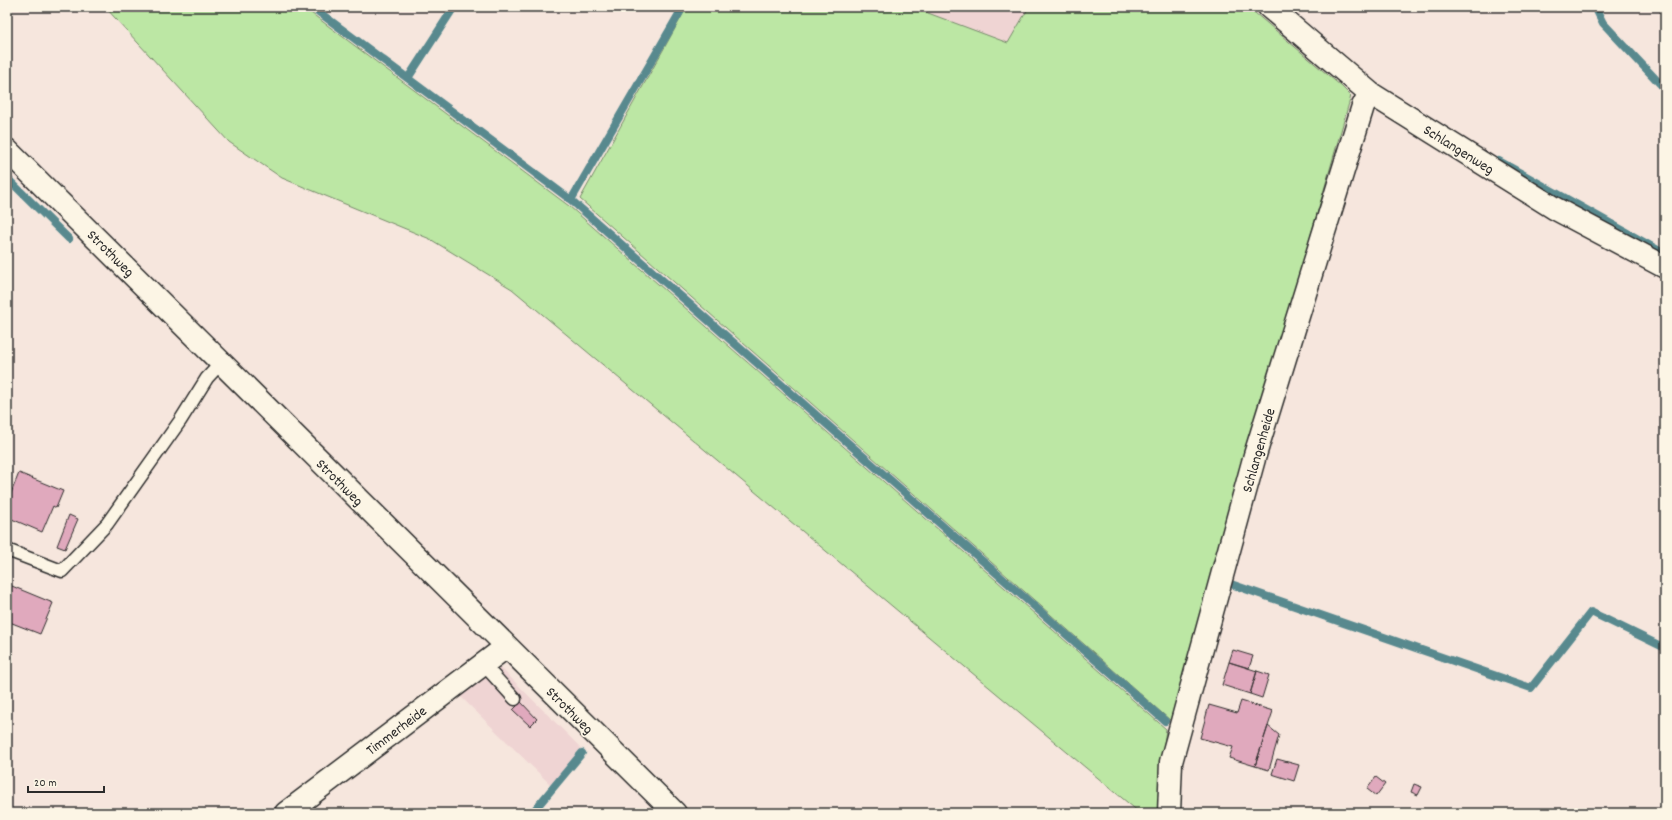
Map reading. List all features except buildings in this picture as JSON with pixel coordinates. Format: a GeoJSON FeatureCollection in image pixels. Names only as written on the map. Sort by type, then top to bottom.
{"type":"FeatureCollection","features":[{"type":"Feature","properties":{"kind":"street","name":"Schlangenweg"},"geometry":{"type":"LineString","coordinates":[[1269,7],[1370,93],[1554,208],[1665,267]]}},
{"type":"Feature","properties":{"kind":"street","name":"Schlangenheide"},"geometry":{"type":"LineString","coordinates":[[1169,813],[1171,762],[1256,455],[1363,106],[1370,93]]}},
{"type":"Feature","properties":{"kind":"street","name":"Strothweg"},"geometry":{"type":"LineString","coordinates":[[7,150],[674,813]]}},
{"type":"Feature","properties":{"kind":"street","name":"Timmerheide"},"geometry":{"type":"LineString","coordinates":[[286,813],[506,647]]}},
{"type":"Feature","properties":{"kind":"lane"},"geometry":{"type":"LineString","coordinates":[[7,550],[62,571],[107,524],[180,421],[207,378],[221,363]]}},
{"type":"Feature","properties":{"kind":"lane"},"geometry":{"type":"LineString","coordinates":[[483,664],[516,699]]}},
{"type":"Feature","properties":{"kind":"shaded area"},"geometry":{"type":"Polygon","coordinates":[[[912,7],[1029,7],[1008,43],[912,7]]]}},
{"type":"Feature","properties":{"kind":"shaded area"},"geometry":{"type":"Polygon","coordinates":[[[498,665],[581,748],[551,785],[459,695],[498,665]]]}},
{"type":"Feature","properties":{"kind":"green space"},"geometry":{"type":"Polygon","coordinates":[[[105,7],[303,7],[569,206],[1166,729],[1162,760],[1159,813],[1140,813],[512,289],[430,239],[282,178],[229,142],[105,7]]]}},
{"type":"Feature","properties":{"kind":"green space"},"geometry":{"type":"Polygon","coordinates":[[[687,7],[912,7],[1008,43],[1029,7],[1248,7],[1351,96],[1171,721],[580,199],[687,7]]]}},
{"type":"Feature","properties":{"kind":"waterway"},"geometry":{"type":"LineString","coordinates":[[312,7],[571,200],[1165,721]]}},
{"type":"Feature","properties":{"kind":"waterway"},"geometry":{"type":"LineString","coordinates":[[408,78],[454,7]]}},
{"type":"Feature","properties":{"kind":"waterway"},"geometry":{"type":"LineString","coordinates":[[571,200],[683,7]]}},
{"type":"Feature","properties":{"kind":"waterway"},"geometry":{"type":"LineString","coordinates":[[1595,7],[1603,23],[1665,89]]}},
{"type":"Feature","properties":{"kind":"waterway"},"geometry":{"type":"LineString","coordinates":[[1499,161],[1665,254]]}},
{"type":"Feature","properties":{"kind":"waterway"},"geometry":{"type":"LineString","coordinates":[[7,178],[69,239]]}},
{"type":"Feature","properties":{"kind":"waterway"},"geometry":{"type":"LineString","coordinates":[[1228,583],[1531,688],[1591,612],[1665,648]]}},
{"type":"Feature","properties":{"kind":"waterway"},"geometry":{"type":"LineString","coordinates":[[532,813],[582,753]]}}]}
